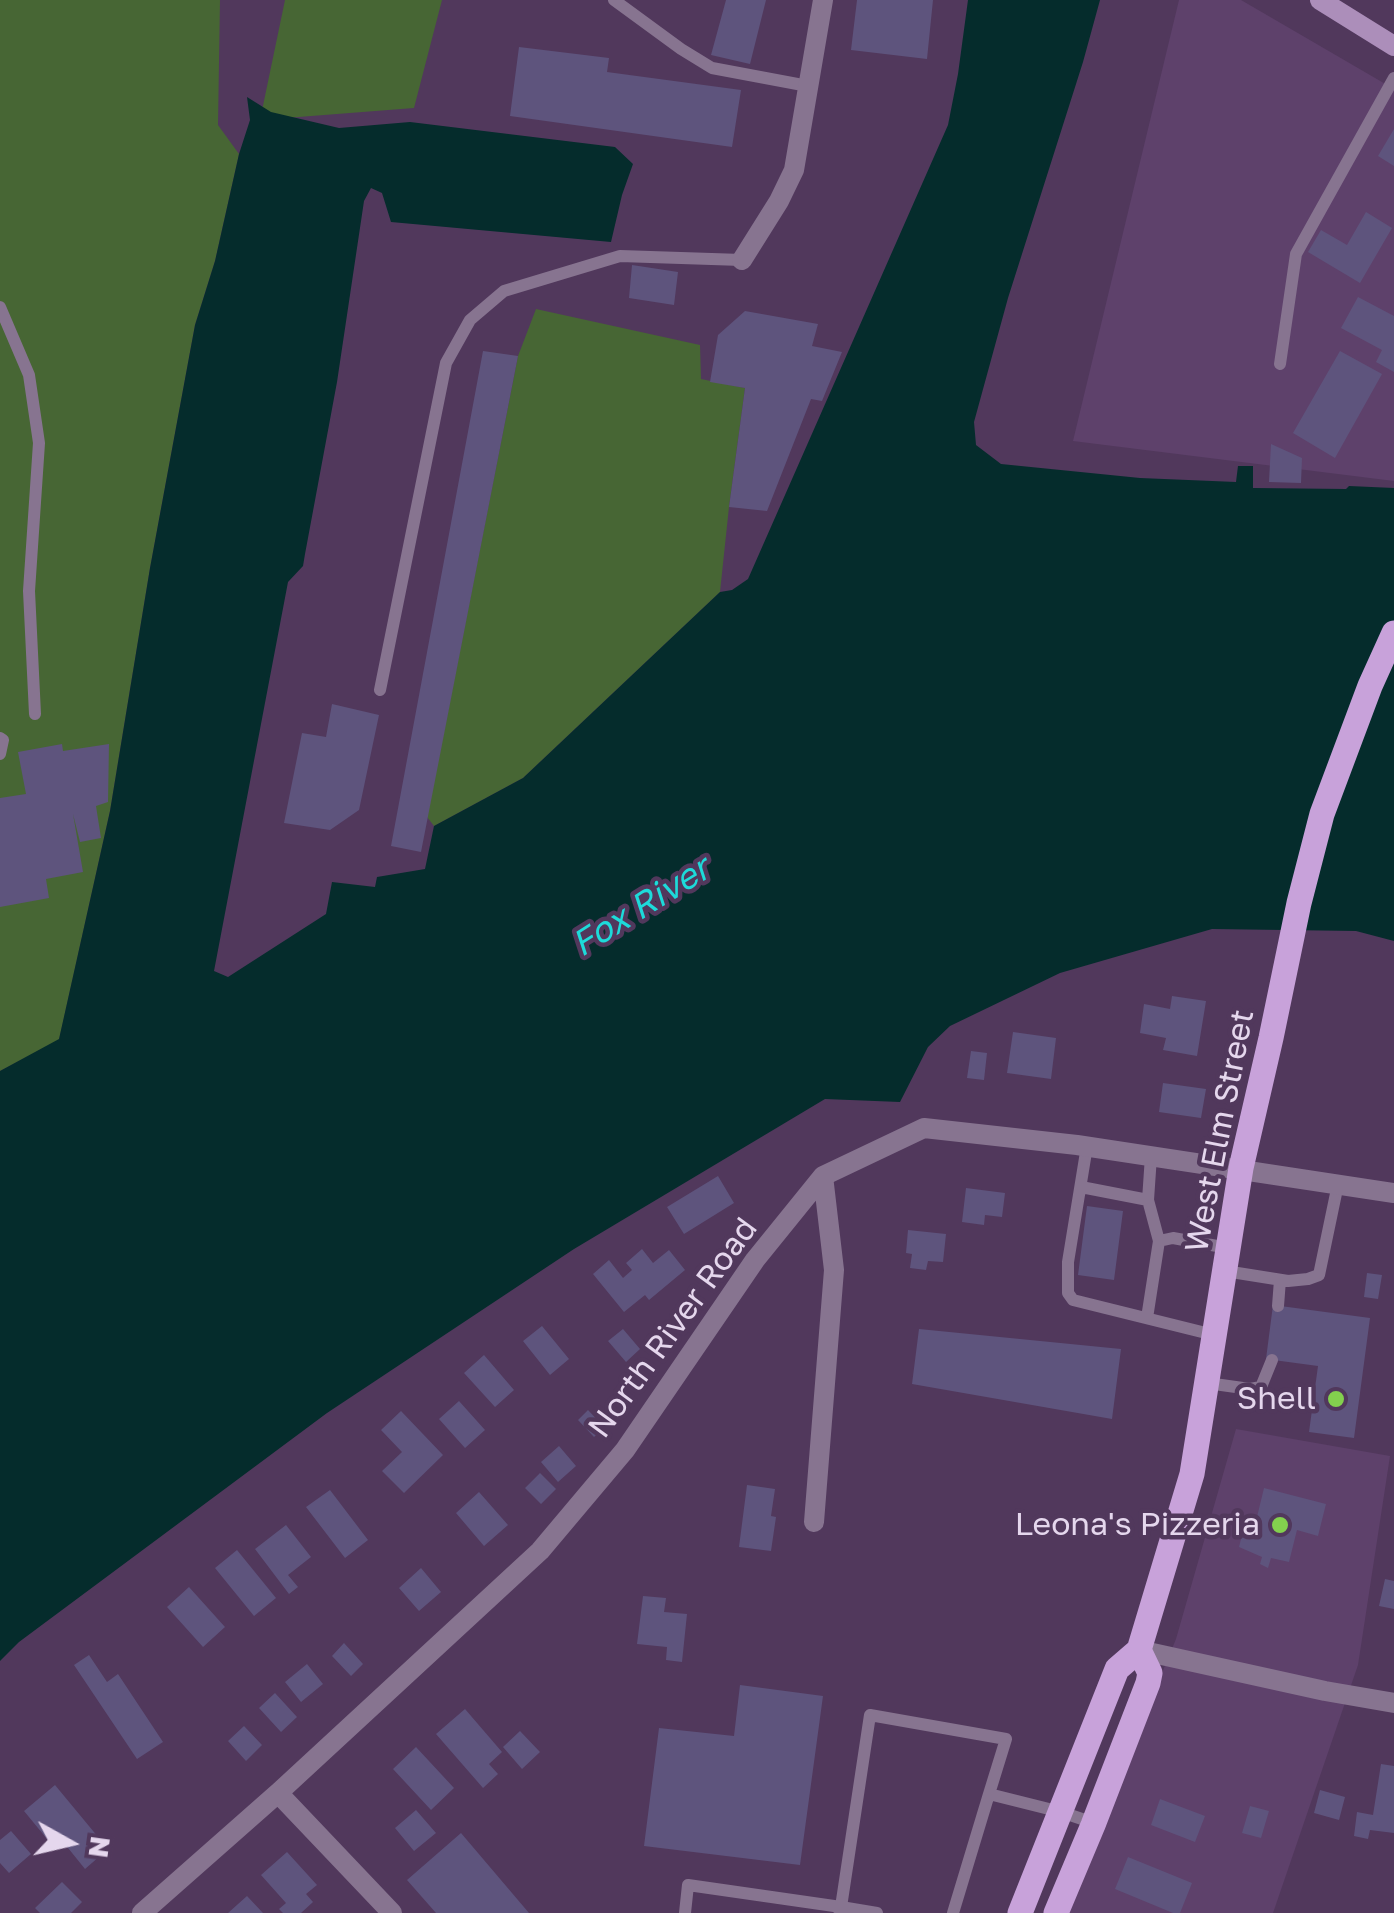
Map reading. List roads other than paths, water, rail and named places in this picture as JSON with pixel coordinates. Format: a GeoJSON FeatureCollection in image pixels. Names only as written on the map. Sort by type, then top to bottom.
{"type":"FeatureCollection","features":[{"type":"Feature","properties":{"kind":"main road","name":"West Elm Street"},"geometry":{"type":"LineString","coordinates":[[1020,1913],[1118,1669],[1140,1650],[1192,1474],[1241,1168],[1299,902],[1322,814],[1394,633]]}},
{"type":"Feature","properties":{"kind":"main road","name":"West Elm Street"},"geometry":{"type":"LineString","coordinates":[[1056,1913],[1148,1683],[1150,1673],[1140,1650]]}},
{"type":"Feature","properties":{"kind":"street"},"geometry":{"type":"LineString","coordinates":[[742,260],[794,170],[822,0]]}},
{"type":"Feature","properties":{"kind":"street"},"geometry":{"type":"LineString","coordinates":[[1320,0],[1394,46]]}},
{"type":"Feature","properties":{"kind":"street","name":"North River Road"},"geometry":{"type":"LineString","coordinates":[[142,1913],[540,1551],[625,1450],[755,1260],[823,1176],[924,1128],[1087,1146],[1394,1193]]}},
{"type":"Feature","properties":{"kind":"street"},"geometry":{"type":"LineString","coordinates":[[814,1522],[834,1270],[823,1176]]}},
{"type":"Feature","properties":{"kind":"street"},"geometry":{"type":"LineString","coordinates":[[1140,1650],[1394,1703]]}},
{"type":"Feature","properties":{"kind":"street"},"geometry":{"type":"LineString","coordinates":[[278,1793],[392,1913]]}},
{"type":"Feature","properties":{"kind":"lane"},"geometry":{"type":"LineString","coordinates":[[614,0],[712,68],[808,86]]}},
{"type":"Feature","properties":{"kind":"lane"},"geometry":{"type":"LineString","coordinates":[[1280,364],[1296,254],[1394,78]]}},
{"type":"Feature","properties":{"kind":"lane"},"geometry":{"type":"LineString","coordinates":[[380,690],[446,362],[470,320],[504,291],[620,256],[742,260]]}},
{"type":"Feature","properties":{"kind":"lane"},"geometry":{"type":"LineString","coordinates":[[0,307],[29,375],[39,443],[29,590],[35,714]]}},
{"type":"Feature","properties":{"kind":"lane"},"geometry":{"type":"LineString","coordinates":[[0,738],[0,754]]}},
{"type":"Feature","properties":{"kind":"lane"},"geometry":{"type":"LineString","coordinates":[[1087,1146],[1068,1262],[1068,1293],[1073,1300],[1214,1335]]}},
{"type":"Feature","properties":{"kind":"lane"},"geometry":{"type":"LineString","coordinates":[[1147,1318],[1158,1242],[1148,1200],[1151,1156]]}},
{"type":"Feature","properties":{"kind":"lane"},"geometry":{"type":"LineString","coordinates":[[1158,1242],[1173,1238],[1280,1280],[1308,1280],[1319,1275],[1338,1184]]}},
{"type":"Feature","properties":{"kind":"lane"},"geometry":{"type":"LineString","coordinates":[[1080,1187],[1148,1200]]}},
{"type":"Feature","properties":{"kind":"lane"},"geometry":{"type":"LineString","coordinates":[[1278,1306],[1280,1280]]}},
{"type":"Feature","properties":{"kind":"lane"},"geometry":{"type":"LineString","coordinates":[[1207,1384],[1261,1387],[1272,1360]]}},
{"type":"Feature","properties":{"kind":"lane"},"geometry":{"type":"LineString","coordinates":[[839,1910],[870,1716],[1006,1738],[953,1913]]}},
{"type":"Feature","properties":{"kind":"lane"},"geometry":{"type":"LineString","coordinates":[[990,1794],[1094,1823]]}},
{"type":"Feature","properties":{"kind":"lane"},"geometry":{"type":"LineString","coordinates":[[684,1913],[688,1885],[877,1913]]}},
{"type":"Feature","properties":{"kind":"water","name":"Fox River"},"geometry":{"type":"Polygon","coordinates":[[[968,0],[1100,0],[1008,298],[974,422],[976,445],[1001,464],[1140,478],[1236,482],[1238,466],[1253,466],[1253,488],[1394,488],[1394,941],[1356,931],[1212,929],[1060,973],[950,1026],[928,1047],[900,1102],[825,1099],[574,1249],[327,1413],[19,1642],[0,1661],[0,1071],[59,1039],[110,811],[195,325],[250,120],[247,97],[271,112],[339,128],[410,122],[615,147],[633,164],[611,242],[391,222],[382,193],[371,188],[364,201],[337,382],[303,566],[288,582],[214,971],[228,977],[326,914],[332,882],[375,887],[377,877],[425,869],[434,826],[523,778],[720,592],[732,590],[748,579],[948,125],[968,0]]]}},
{"type":"Feature","properties":{"kind":"place","name":"Shell"},"geometry":{"type":"Point","coordinates":[1336,1399]}},
{"type":"Feature","properties":{"kind":"place","name":"Leona's Pizzeria"},"geometry":{"type":"Point","coordinates":[1280,1525]}}]}
